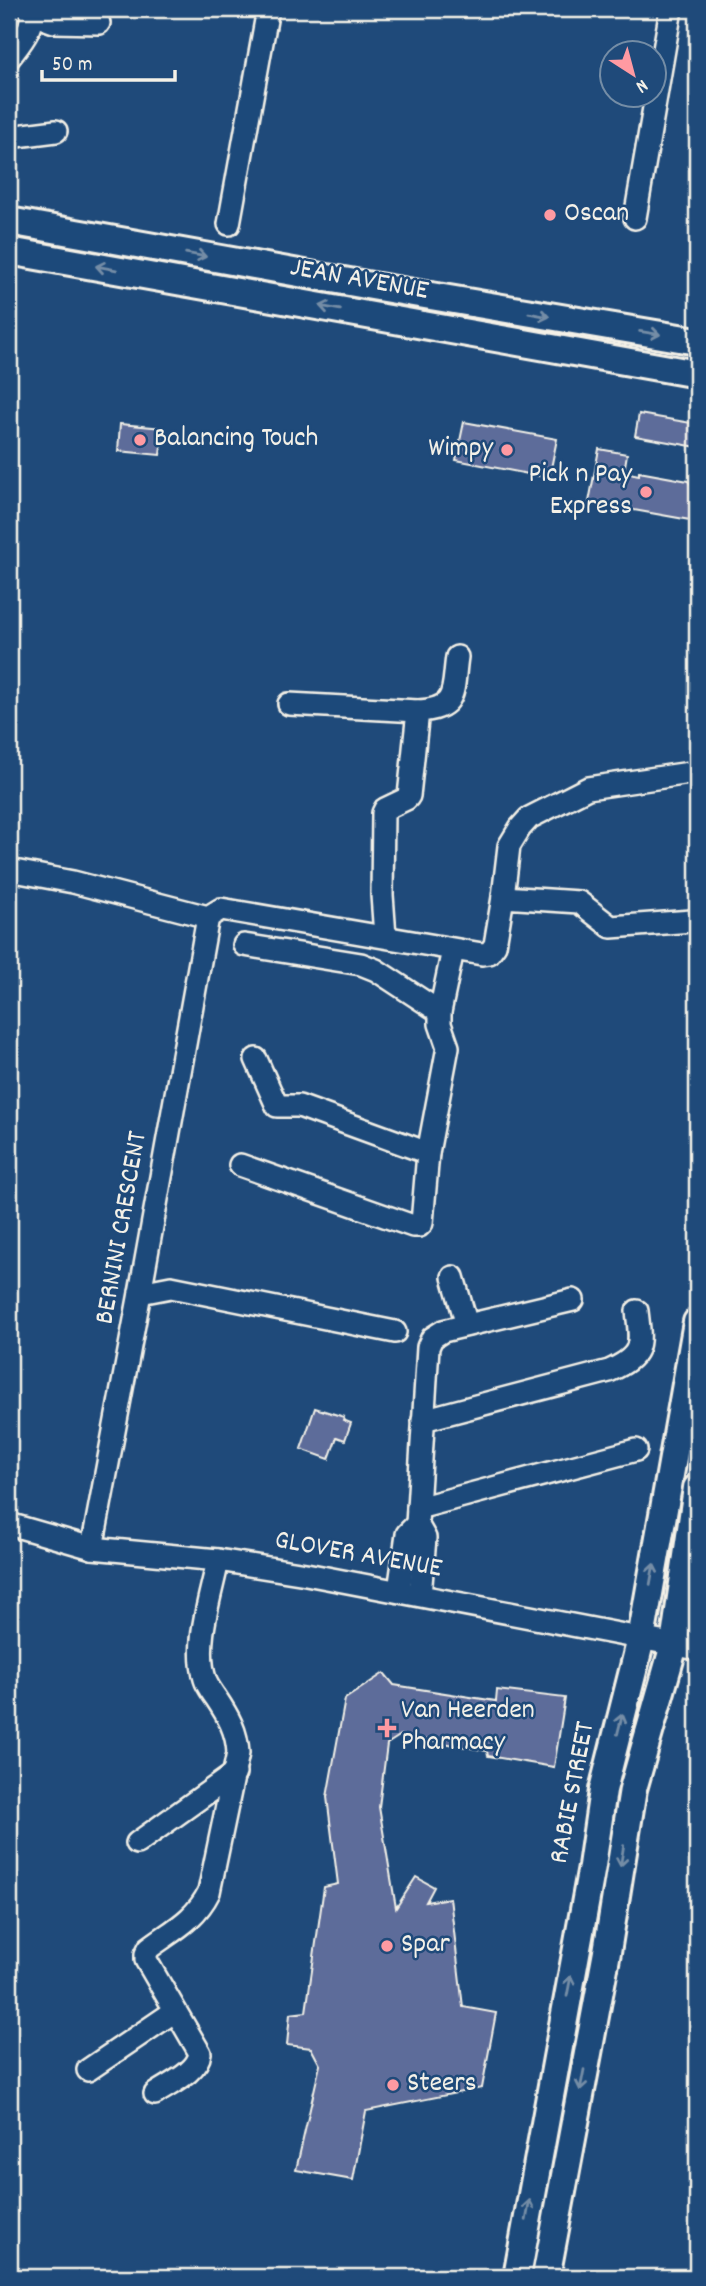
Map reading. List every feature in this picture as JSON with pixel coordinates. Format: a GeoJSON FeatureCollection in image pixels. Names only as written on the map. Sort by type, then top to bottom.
{"type":"FeatureCollection","features":[{"type":"Feature","properties":{"kind":"main road","name":"JEAN AVENUE"},"geometry":{"type":"LineString","coordinates":[[9,220],[366,285],[697,341]]}},
{"type":"Feature","properties":{"kind":"main road","name":"JEAN AVENUE"},"geometry":{"type":"LineString","coordinates":[[9,251],[697,374]]}},
{"type":"Feature","properties":{"kind":"main road"},"geometry":{"type":"LineString","coordinates":[[366,285],[379,304],[460,320],[467,326],[469,333]]}},
{"type":"Feature","properties":{"kind":"main road","name":"RABIE STREET"},"geometry":{"type":"LineString","coordinates":[[517,2277],[592,1866],[603,1790],[641,1639],[697,1322]]}},
{"type":"Feature","properties":{"kind":"main road","name":"RABIE STREET"},"geometry":{"type":"LineString","coordinates":[[546,2277],[607,1952],[633,1789],[686,1647],[697,1488]]}},
{"type":"Feature","properties":{"kind":"street"},"geometry":{"type":"LineString","coordinates":[[229,224],[268,9]]}},
{"type":"Feature","properties":{"kind":"street"},"geometry":{"type":"LineString","coordinates":[[635,218],[671,9]]}},
{"type":"Feature","properties":{"kind":"street"},"geometry":{"type":"LineString","coordinates":[[31,11],[54,22],[99,23]]}},
{"type":"Feature","properties":{"kind":"street"},"geometry":{"type":"LineString","coordinates":[[9,58],[28,32],[33,20],[31,11]]}},
{"type":"Feature","properties":{"kind":"street"},"geometry":{"type":"LineString","coordinates":[[9,137],[56,131]]}},
{"type":"Feature","properties":{"kind":"street"},"geometry":{"type":"LineString","coordinates":[[289,704],[430,710],[446,705],[451,698],[457,657]]}},
{"type":"Feature","properties":{"kind":"street"},"geometry":{"type":"LineString","coordinates":[[384,936],[383,813],[385,809],[409,796],[418,710]]}},
{"type":"Feature","properties":{"kind":"street"},"geometry":{"type":"LineString","coordinates":[[9,870],[73,881],[208,917],[221,909],[482,954],[489,953],[495,945],[509,846],[529,818],[588,788],[697,772]]}},
{"type":"Feature","properties":{"kind":"street"},"geometry":{"type":"LineString","coordinates":[[503,897],[579,902],[611,927],[692,921],[697,918]]}},
{"type":"Feature","properties":{"kind":"street","name":"BERNINI CRESCENT"},"geometry":{"type":"LineString","coordinates":[[92,1548],[208,917]]}},
{"type":"Feature","properties":{"kind":"street"},"geometry":{"type":"LineString","coordinates":[[244,945],[361,964],[376,970],[440,1012]]}},
{"type":"Feature","properties":{"kind":"street"},"geometry":{"type":"LineString","coordinates":[[240,1165],[413,1226],[422,1223],[428,1153],[448,1048],[440,1024],[440,1012],[453,950]]}},
{"type":"Feature","properties":{"kind":"street"},"geometry":{"type":"LineString","coordinates":[[256,1059],[277,1106],[299,1106],[428,1153]]}},
{"type":"Feature","properties":{"kind":"street"},"geometry":{"type":"LineString","coordinates":[[453,1277],[467,1325]]}},
{"type":"Feature","properties":{"kind":"street"},"geometry":{"type":"LineString","coordinates":[[140,1293],[171,1287],[396,1332]]}},
{"type":"Feature","properties":{"kind":"street"},"geometry":{"type":"LineString","coordinates":[[410,1593],[407,1534],[418,1516],[428,1347],[432,1338],[443,1331],[573,1300]]}},
{"type":"Feature","properties":{"kind":"street"},"geometry":{"type":"LineString","coordinates":[[424,1420],[609,1371],[627,1363],[637,1353],[641,1343],[637,1311]]}},
{"type":"Feature","properties":{"kind":"street"},"geometry":{"type":"LineString","coordinates":[[418,1516],[636,1450]]}},
{"type":"Feature","properties":{"kind":"street","name":"GLOVER AVENUE"},"geometry":{"type":"LineString","coordinates":[[9,1524],[92,1548],[218,1560],[410,1593],[686,1647]]}},
{"type":"Feature","properties":{"kind":"street"},"geometry":{"type":"LineString","coordinates":[[155,2094],[194,2067],[200,2058],[198,2048],[146,1960],[146,1954],[149,1948],[194,1917],[209,1892],[238,1753],[238,1740],[232,1723],[205,1682],[202,1663],[201,1647],[218,1560]]}},
{"type":"Feature","properties":{"kind":"street"},"geometry":{"type":"LineString","coordinates":[[137,1843],[235,1773]]}},
{"type":"Feature","properties":{"kind":"street"},"geometry":{"type":"LineString","coordinates":[[88,2070],[176,2011]]}},
{"type":"Feature","properties":{"kind":"building"},"geometry":{"type":"Polygon","coordinates":[[[639,414],[697,424],[697,447],[635,436],[639,414]]]}},
{"type":"Feature","properties":{"kind":"building","name":"Wimpy"},"geometry":{"type":"Polygon","coordinates":[[[464,422],[557,439],[549,478],[456,460],[464,422]]]}},
{"type":"Feature","properties":{"kind":"building","name":"Balancing Touch"},"geometry":{"type":"Polygon","coordinates":[[[120,424],[163,428],[160,455],[118,451],[120,424]]]}},
{"type":"Feature","properties":{"kind":"building"},"geometry":{"type":"Polygon","coordinates":[[[599,449],[627,454],[624,472],[688,481],[696,491],[690,520],[589,502],[599,449]]]}},
{"type":"Feature","properties":{"kind":"building"},"geometry":{"type":"Polygon","coordinates":[[[315,1408],[344,1417],[343,1420],[351,1423],[345,1440],[337,1437],[329,1459],[301,1449],[315,1408]]]}},
{"type":"Feature","properties":{"kind":"building"},"geometry":{"type":"Polygon","coordinates":[[[384,1673],[394,1685],[496,1701],[497,1690],[565,1698],[554,1767],[488,1756],[487,1751],[401,1735],[387,1744],[379,1807],[396,1908],[416,1877],[434,1887],[426,1902],[450,1898],[463,2007],[496,2013],[482,2088],[366,2111],[353,2180],[296,2170],[320,2065],[311,2048],[287,2045],[290,2014],[306,2012],[324,1887],[338,1884],[327,1797],[345,1699],[384,1673]]]}},
{"type":"Feature","properties":{"kind":"place","name":"Oscan"},"geometry":{"type":"Point","coordinates":[550,215]}},
{"type":"Feature","properties":{"kind":"place","name":"Balancing Touch"},"geometry":{"type":"Point","coordinates":[140,440]}},
{"type":"Feature","properties":{"kind":"place","name":"Wimpy"},"geometry":{"type":"Point","coordinates":[507,450]}},
{"type":"Feature","properties":{"kind":"place","name":"Pick n Pay Express"},"geometry":{"type":"Point","coordinates":[646,492]}},
{"type":"Feature","properties":{"kind":"place","name":"Van Heerden Pharmacy"},"geometry":{"type":"Point","coordinates":[387,1728]}},
{"type":"Feature","properties":{"kind":"place","name":"Spar"},"geometry":{"type":"Point","coordinates":[387,1946]}},
{"type":"Feature","properties":{"kind":"place","name":"Steers"},"geometry":{"type":"Point","coordinates":[393,2085]}}]}
